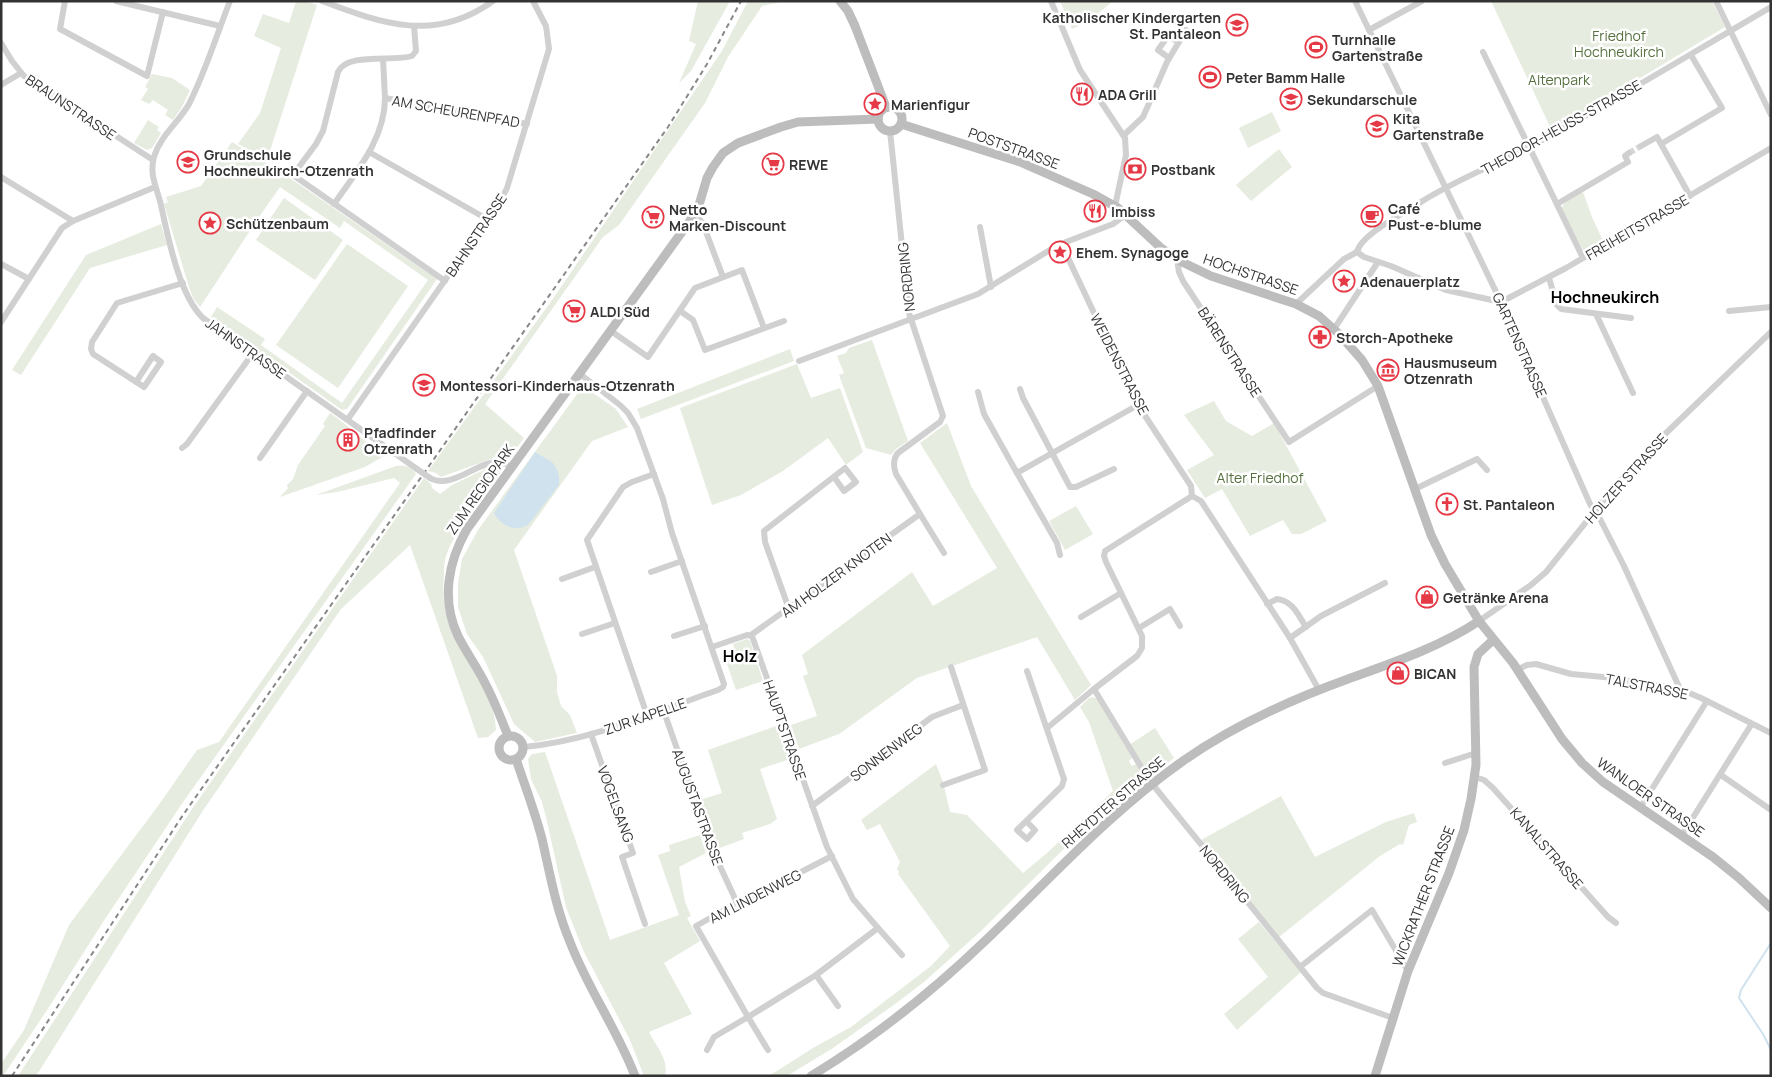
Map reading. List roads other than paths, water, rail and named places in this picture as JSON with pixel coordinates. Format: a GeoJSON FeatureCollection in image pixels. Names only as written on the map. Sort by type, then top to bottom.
{"type":"FeatureCollection","features":[{"type":"Feature","properties":{"kind":"street"},"geometry":{"type":"LineString","coordinates":[[65,1],[60,29],[147,76],[163,12]]}},
{"type":"Feature","properties":{"kind":"street"},"geometry":{"type":"LineString","coordinates":[[116,1],[220,26]]}},
{"type":"Feature","properties":{"kind":"street"},"geometry":{"type":"LineString","coordinates":[[153,160],[158,146],[189,104],[230,1]]}},
{"type":"Feature","properties":{"kind":"street"},"geometry":{"type":"LineString","coordinates":[[322,1],[365,16],[414,26],[437,26],[455,22],[473,14],[493,1]]}},
{"type":"Feature","properties":{"kind":"street","name":"BAHNSTRASSE"},"geometry":{"type":"LineString","coordinates":[[348,419],[508,188],[548,53],[549,44],[545,22],[533,1]]}},
{"type":"Feature","properties":{"kind":"street"},"geometry":{"type":"LineString","coordinates":[[840,1],[848,10],[855,26],[886,107]]}},
{"type":"Feature","properties":{"kind":"street"},"geometry":{"type":"LineString","coordinates":[[1051,1],[1080,70],[1124,135],[1126,155],[1115,206]]}},
{"type":"Feature","properties":{"kind":"street","name":"GARTENSTRASSE"},"geometry":{"type":"LineString","coordinates":[[1355,1],[1501,302],[1590,504],[1624,566],[1680,690]]}},
{"type":"Feature","properties":{"kind":"street"},"geometry":{"type":"LineString","coordinates":[[1369,30],[1422,1]]}},
{"type":"Feature","properties":{"kind":"street"},"geometry":{"type":"LineString","coordinates":[[1716,1],[1771,116]]}},
{"type":"Feature","properties":{"kind":"street","name":"THEODOR-HEUSS-STRASSE"},"geometry":{"type":"LineString","coordinates":[[1357,252],[1360,244],[1376,231],[1446,188],[1529,147],[1771,7]]}},
{"type":"Feature","properties":{"kind":"street"},"geometry":{"type":"LineString","coordinates":[[414,26],[416,49],[414,55],[410,57],[352,61],[342,66],[338,72],[323,131],[316,144],[293,174],[445,281]]}},
{"type":"Feature","properties":{"kind":"street"},"geometry":{"type":"LineString","coordinates":[[1124,135],[1143,116],[1169,58],[1186,30]]}},
{"type":"Feature","properties":{"kind":"street"},"geometry":{"type":"LineString","coordinates":[[1169,58],[1158,50],[1168,36],[1178,42]]}},
{"type":"Feature","properties":{"kind":"street","name":"BRAUNSTRASSE"},"geometry":{"type":"LineString","coordinates":[[1,43],[21,73],[31,82],[153,160]]}},
{"type":"Feature","properties":{"kind":"street"},"geometry":{"type":"LineString","coordinates":[[1483,52],[1583,258]]}},
{"type":"Feature","properties":{"kind":"street"},"geometry":{"type":"LineString","coordinates":[[1661,144],[1722,108],[1690,55]]}},
{"type":"Feature","properties":{"kind":"street","name":"AM SCHEURENPFAD"},"geometry":{"type":"LineString","coordinates":[[334,204],[369,152],[381,126],[385,98],[383,59]]}},
{"type":"Feature","properties":{"kind":"street"},"geometry":{"type":"LineString","coordinates":[[1,84],[21,73]]}},
{"type":"Feature","properties":{"kind":"street","name":"AM SCHEURENPFAD"},"geometry":{"type":"LineString","coordinates":[[385,98],[528,124]]}},
{"type":"Feature","properties":{"kind":"street"},"geometry":{"type":"LineString","coordinates":[[886,107],[898,110],[901,117],[901,124],[896,129],[890,131],[882,128],[878,119],[880,111],[886,107]]}},
{"type":"Feature","properties":{"kind":"street","name":"ZUM REGIOPARK"},"geometry":{"type":"LineString","coordinates":[[508,736],[485,683],[454,628],[448,603],[452,560],[461,539],[695,214],[707,178],[714,165],[727,150],[741,141],[798,122],[878,119]]}},
{"type":"Feature","properties":{"kind":"street","name":"POSTSTRASSE"},"geometry":{"type":"LineString","coordinates":[[901,124],[1020,162],[1115,206]]}},
{"type":"Feature","properties":{"kind":"street","name":"NORDRING"},"geometry":{"type":"LineString","coordinates":[[890,131],[910,320],[943,418],[898,453],[894,460],[896,474],[920,514]]}},
{"type":"Feature","properties":{"kind":"street"},"geometry":{"type":"LineString","coordinates":[[1641,146],[1657,137],[1690,196]]}},
{"type":"Feature","properties":{"kind":"street","name":"FREIHEITSTRASSE"},"geometry":{"type":"LineString","coordinates":[[1501,302],[1549,278],[1771,148]]}},
{"type":"Feature","properties":{"kind":"street"},"geometry":{"type":"LineString","coordinates":[[369,152],[487,219]]}},
{"type":"Feature","properties":{"kind":"street"},"geometry":{"type":"LineString","coordinates":[[1557,204],[1628,162],[1624,156],[1629,153]]}},
{"type":"Feature","properties":{"kind":"street","name":"JAHNSTRASSE"},"geometry":{"type":"LineString","coordinates":[[153,160],[152,171],[166,230],[182,283],[190,302],[199,314],[438,482],[496,462],[502,462],[512,467]]}},
{"type":"Feature","properties":{"kind":"street"},"geometry":{"type":"LineString","coordinates":[[1,177],[73,221]]}},
{"type":"Feature","properties":{"kind":"street"},"geometry":{"type":"LineString","coordinates":[[1,322],[59,231],[73,221],[155,187]]}},
{"type":"Feature","properties":{"kind":"street","name":"HOCHSTRASSE"},"geometry":{"type":"LineString","coordinates":[[1115,206],[1156,244],[1177,259],[1211,276],[1296,304],[1321,318],[1348,342],[1378,386],[1440,554],[1479,620]]}},
{"type":"Feature","properties":{"kind":"street"},"geometry":{"type":"LineString","coordinates":[[695,214],[703,224],[723,277]]}},
{"type":"Feature","properties":{"kind":"street"},"geometry":{"type":"LineString","coordinates":[[798,361],[973,296],[1062,243],[1113,224],[1125,215]]}},
{"type":"Feature","properties":{"kind":"street"},"geometry":{"type":"LineString","coordinates":[[980,227],[991,287]]}},
{"type":"Feature","properties":{"kind":"street","name":"WEIDENSTRASSE"},"geometry":{"type":"LineString","coordinates":[[1062,243],[1138,406],[1191,486],[1192,496],[1201,501],[1290,638],[1319,690]]}},
{"type":"Feature","properties":{"kind":"street"},"geometry":{"type":"LineString","coordinates":[[1296,304],[1344,259],[1357,252],[1364,257],[1391,266],[1446,290],[1501,302]]}},
{"type":"Feature","properties":{"kind":"street","name":"BÄRENSTRASSE"},"geometry":{"type":"LineString","coordinates":[[1177,259],[1183,282],[1289,442],[1378,386]]}},
{"type":"Feature","properties":{"kind":"street"},"geometry":{"type":"LineString","coordinates":[[1334,329],[1378,262]]}},
{"type":"Feature","properties":{"kind":"street"},"geometry":{"type":"LineString","coordinates":[[1,264],[29,279]]}},
{"type":"Feature","properties":{"kind":"street"},"geometry":{"type":"LineString","coordinates":[[611,331],[648,357],[695,288],[742,270],[764,328]]}},
{"type":"Feature","properties":{"kind":"street"},"geometry":{"type":"LineString","coordinates":[[1549,278],[1556,303],[1560,308],[1630,318]]}},
{"type":"Feature","properties":{"kind":"street"},"geometry":{"type":"LineString","coordinates":[[136,382],[153,356],[161,362],[144,387],[136,382],[93,354],[90,349],[92,342],[118,303],[182,283]]}},
{"type":"Feature","properties":{"kind":"street"},"geometry":{"type":"LineString","coordinates":[[1729,310],[1771,307]]}},
{"type":"Feature","properties":{"kind":"street"},"geometry":{"type":"LineString","coordinates":[[680,311],[693,320],[705,350],[784,321]]}},
{"type":"Feature","properties":{"kind":"street"},"geometry":{"type":"LineString","coordinates":[[1596,314],[1633,393]]}},
{"type":"Feature","properties":{"kind":"street","name":"HOLZER STRASSE"},"geometry":{"type":"LineString","coordinates":[[1479,620],[1543,576],[1619,482],[1771,332]]}},
{"type":"Feature","properties":{"kind":"street"},"geometry":{"type":"LineString","coordinates":[[182,448],[187,444],[253,353]]}},
{"type":"Feature","properties":{"kind":"street"},"geometry":{"type":"LineString","coordinates":[[580,374],[612,398],[632,418],[654,474],[712,647],[747,634],[751,635]]}},
{"type":"Feature","properties":{"kind":"street"},"geometry":{"type":"LineString","coordinates":[[1020,389],[1052,454],[1072,488],[1114,469]]}},
{"type":"Feature","properties":{"kind":"street"},"geometry":{"type":"LineString","coordinates":[[260,458],[307,391]]}},
{"type":"Feature","properties":{"kind":"street"},"geometry":{"type":"LineString","coordinates":[[978,392],[984,414],[1057,543],[1060,555]]}},
{"type":"Feature","properties":{"kind":"street"},"geometry":{"type":"LineString","coordinates":[[1017,473],[1138,406]]}},
{"type":"Feature","properties":{"kind":"street"},"geometry":{"type":"LineString","coordinates":[[1415,489],[1477,459],[1487,470]]}},
{"type":"Feature","properties":{"kind":"street"},"geometry":{"type":"LineString","coordinates":[[647,715],[587,544],[588,536],[623,487],[654,474]]}},
{"type":"Feature","properties":{"kind":"street"},"geometry":{"type":"LineString","coordinates":[[789,609],[765,542],[764,531],[834,477]]}},
{"type":"Feature","properties":{"kind":"street"},"geometry":{"type":"LineString","coordinates":[[1047,728],[1139,654],[1142,648],[1143,640],[1139,628],[1106,562],[1105,551],[1192,496]]}},
{"type":"Feature","properties":{"kind":"street"},"geometry":{"type":"LineString","coordinates":[[920,514],[944,553]]}},
{"type":"Feature","properties":{"kind":"street","name":"AM HOLZER KNOTEN"},"geometry":{"type":"LineString","coordinates":[[751,635],[920,514]]}},
{"type":"Feature","properties":{"kind":"street"},"geometry":{"type":"LineString","coordinates":[[651,572],[682,561]]}},
{"type":"Feature","properties":{"kind":"street"},"geometry":{"type":"LineString","coordinates":[[562,579],[596,567]]}},
{"type":"Feature","properties":{"kind":"street"},"geometry":{"type":"LineString","coordinates":[[1290,638],[1321,616],[1385,583]]}},
{"type":"Feature","properties":{"kind":"street"},"geometry":{"type":"LineString","coordinates":[[1081,617],[1121,593]]}},
{"type":"Feature","properties":{"kind":"street"},"geometry":{"type":"LineString","coordinates":[[1268,604],[1277,599],[1287,602],[1294,608],[1306,627]]}},
{"type":"Feature","properties":{"kind":"street"},"geometry":{"type":"LineString","coordinates":[[1139,628],[1170,609],[1180,626]]}},
{"type":"Feature","properties":{"kind":"street","name":"WANLOER STRASSE"},"geometry":{"type":"LineString","coordinates":[[1479,620],[1517,670],[1556,731],[1578,760],[1603,782],[1728,869],[1771,908]]}},
{"type":"Feature","properties":{"kind":"street","name":"RHEYDTER STRASSE"},"geometry":{"type":"LineString","coordinates":[[811,1076],[874,1033],[930,990],[984,942],[1102,827],[1152,784],[1224,735],[1267,713],[1319,690],[1398,661],[1456,635],[1479,620]]}},
{"type":"Feature","properties":{"kind":"street"},"geometry":{"type":"LineString","coordinates":[[582,634],[615,623]]}},
{"type":"Feature","properties":{"kind":"street"},"geometry":{"type":"LineString","coordinates":[[674,636],[705,626]]}},
{"type":"Feature","properties":{"kind":"street","name":"HAUPTSTRASSE"},"geometry":{"type":"LineString","coordinates":[[751,635],[827,847],[832,856]]}},
{"type":"Feature","properties":{"kind":"street","name":"WICKRATHER STRASSE"},"geometry":{"type":"LineString","coordinates":[[1375,1076],[1408,971],[1462,840],[1475,777],[1474,667],[1478,654],[1493,640]]}},
{"type":"Feature","properties":{"kind":"street","name":"ZUR KAPELLE"},"geometry":{"type":"LineString","coordinates":[[524,746],[556,742],[591,734],[663,710],[723,687],[724,678],[712,647]]}},
{"type":"Feature","properties":{"kind":"street","name":"TALSTRASSE"},"geometry":{"type":"LineString","coordinates":[[1517,670],[1527,664],[1536,664],[1571,674],[1639,682],[1680,690],[1707,701],[1771,733]]}},
{"type":"Feature","properties":{"kind":"street"},"geometry":{"type":"LineString","coordinates":[[943,785],[985,770],[951,667]]}},
{"type":"Feature","properties":{"kind":"street"},"geometry":{"type":"LineString","coordinates":[[1026,821],[1064,782],[1028,671]]}},
{"type":"Feature","properties":{"kind":"street","name":"NORDRING"},"geometry":{"type":"LineString","coordinates":[[1094,689],[1152,784],[1317,988],[1323,993],[1393,1018]]}},
{"type":"Feature","properties":{"kind":"street"},"geometry":{"type":"LineString","coordinates":[[1640,808],[1707,701]]}},
{"type":"Feature","properties":{"kind":"street","name":"SONNENWEG"},"geometry":{"type":"LineString","coordinates":[[812,806],[932,717],[963,705]]}},
{"type":"Feature","properties":{"kind":"street","name":"AUGUSTASTRASSE"},"geometry":{"type":"LineString","coordinates":[[663,710],[713,851],[737,903]]}},
{"type":"Feature","properties":{"kind":"street"},"geometry":{"type":"LineString","coordinates":[[1682,836],[1752,724]]}},
{"type":"Feature","properties":{"kind":"street","name":"VOGELSANG"},"geometry":{"type":"LineString","coordinates":[[591,734],[633,854],[622,857],[645,924]]}},
{"type":"Feature","properties":{"kind":"street"},"geometry":{"type":"LineString","coordinates":[[508,736],[519,738],[524,746],[521,755],[516,759],[506,759],[500,751],[501,742],[508,736]]}},
{"type":"Feature","properties":{"kind":"street"},"geometry":{"type":"LineString","coordinates":[[1445,763],[1476,753]]}},
{"type":"Feature","properties":{"kind":"street"},"geometry":{"type":"LineString","coordinates":[[516,759],[538,827],[555,897],[569,941],[584,974],[616,1030],[635,1076]]}},
{"type":"Feature","properties":{"kind":"street"},"geometry":{"type":"LineString","coordinates":[[1721,775],[1771,810]]}},
{"type":"Feature","properties":{"kind":"street","name":"KANALSTRASSE"},"geometry":{"type":"LineString","coordinates":[[1475,777],[1484,780],[1493,788],[1608,917],[1616,923]]}},
{"type":"Feature","properties":{"kind":"street"},"geometry":{"type":"LineString","coordinates":[[832,856],[854,899],[902,955]]}},
{"type":"Feature","properties":{"kind":"street","name":"AM LINDENWEG"},"geometry":{"type":"LineString","coordinates":[[768,1050],[696,926],[737,903],[747,900],[832,856]]}},
{"type":"Feature","properties":{"kind":"street"},"geometry":{"type":"LineString","coordinates":[[1300,967],[1372,910],[1408,971]]}},
{"type":"Feature","properties":{"kind":"street"},"geometry":{"type":"LineString","coordinates":[[707,1050],[714,1037],[816,975],[878,928]]}},
{"type":"Feature","properties":{"kind":"street"},"geometry":{"type":"LineString","coordinates":[[816,975],[838,1006]]}},
{"type":"Feature","properties":{"kind":"water"},"geometry":{"type":"Polygon","coordinates":[[[535,452],[552,462],[557,469],[559,485],[528,525],[513,528],[500,521],[494,513],[535,452]]]}},
{"type":"Feature","properties":{"kind":"waterway"},"geometry":{"type":"LineString","coordinates":[[1771,943],[1741,990],[1739,998],[1763,1034],[1771,1050]]}},
{"type":"Feature","properties":{"kind":"tunnel"},"geometry":{"type":"LineString","coordinates":[[1629,153],[1641,146]]}},
{"type":"Feature","properties":{"kind":"railway"},"geometry":{"type":"LineString","coordinates":[[12,1076],[183,815],[668,127],[707,64],[741,1]]}},
{"type":"Feature","properties":{"kind":"place","name":"Katholischer Kindergarten St. Pantaleon"},"geometry":{"type":"Point","coordinates":[1237,25]}},
{"type":"Feature","properties":{"kind":"place","name":"Turnhalle Gartenstraße"},"geometry":{"type":"Point","coordinates":[1316,47]}},
{"type":"Feature","properties":{"kind":"place","name":"Peter Bamm Halle"},"geometry":{"type":"Point","coordinates":[1210,77]}},
{"type":"Feature","properties":{"kind":"place","name":"ADA Grill"},"geometry":{"type":"Point","coordinates":[1082,94]}},
{"type":"Feature","properties":{"kind":"place","name":"Sekundarschule"},"geometry":{"type":"Point","coordinates":[1291,99]}},
{"type":"Feature","properties":{"kind":"place","name":"Marienfigur"},"geometry":{"type":"Point","coordinates":[875,104]}},
{"type":"Feature","properties":{"kind":"place","name":"Kita Gartenstraße"},"geometry":{"type":"Point","coordinates":[1377,126]}},
{"type":"Feature","properties":{"kind":"place","name":"Grundschule Hochneukirch-Otzenrath"},"geometry":{"type":"Point","coordinates":[188,162]}},
{"type":"Feature","properties":{"kind":"place","name":"REWE"},"geometry":{"type":"Point","coordinates":[773,164]}},
{"type":"Feature","properties":{"kind":"place","name":"Postbank"},"geometry":{"type":"Point","coordinates":[1135,169]}},
{"type":"Feature","properties":{"kind":"place","name":"Imbiss"},"geometry":{"type":"Point","coordinates":[1095,211]}},
{"type":"Feature","properties":{"kind":"place","name":"Café Pust-e-blume"},"geometry":{"type":"Point","coordinates":[1372,216]}},
{"type":"Feature","properties":{"kind":"place","name":"Netto Marken-Discount"},"geometry":{"type":"Point","coordinates":[653,217]}},
{"type":"Feature","properties":{"kind":"place","name":"Schützenbaum"},"geometry":{"type":"Point","coordinates":[210,223]}},
{"type":"Feature","properties":{"kind":"place","name":"Ehem. Synagoge"},"geometry":{"type":"Point","coordinates":[1060,252]}},
{"type":"Feature","properties":{"kind":"place","name":"Adenauerplatz"},"geometry":{"type":"Point","coordinates":[1344,281]}},
{"type":"Feature","properties":{"kind":"place","name":"ALDI Süd"},"geometry":{"type":"Point","coordinates":[574,311]}},
{"type":"Feature","properties":{"kind":"place","name":"Storch-Apotheke"},"geometry":{"type":"Point","coordinates":[1320,337]}},
{"type":"Feature","properties":{"kind":"place","name":"Hausmuseum Otzenrath"},"geometry":{"type":"Point","coordinates":[1388,370]}},
{"type":"Feature","properties":{"kind":"place","name":"Montessori-Kinderhaus-Otzenrath"},"geometry":{"type":"Point","coordinates":[424,385]}},
{"type":"Feature","properties":{"kind":"place","name":"Pfadfinder Otzenrath"},"geometry":{"type":"Point","coordinates":[348,440]}},
{"type":"Feature","properties":{"kind":"place","name":"St. Pantaleon"},"geometry":{"type":"Point","coordinates":[1447,504]}},
{"type":"Feature","properties":{"kind":"place","name":"Getränke Arena"},"geometry":{"type":"Point","coordinates":[1427,597]}},
{"type":"Feature","properties":{"kind":"place","name":"BICAN"},"geometry":{"type":"Point","coordinates":[1398,673]}},
{"type":"Feature","properties":{"kind":"district","name":"Hochneukirch"},"geometry":{"type":"Point","coordinates":[1605,297]}},
{"type":"Feature","properties":{"kind":"district","name":"Holz"},"geometry":{"type":"Point","coordinates":[740,656]}},
{"type":"Feature","properties":{"kind":"park label","name":"Friedhof Hochneukirch"},"geometry":{"type":"Point","coordinates":[1619,43]}},
{"type":"Feature","properties":{"kind":"park label","name":"Altenpark"},"geometry":{"type":"Point","coordinates":[1559,79]}},
{"type":"Feature","properties":{"kind":"park label","name":"Alter Friedhof"},"geometry":{"type":"Point","coordinates":[1260,477]}}]}
